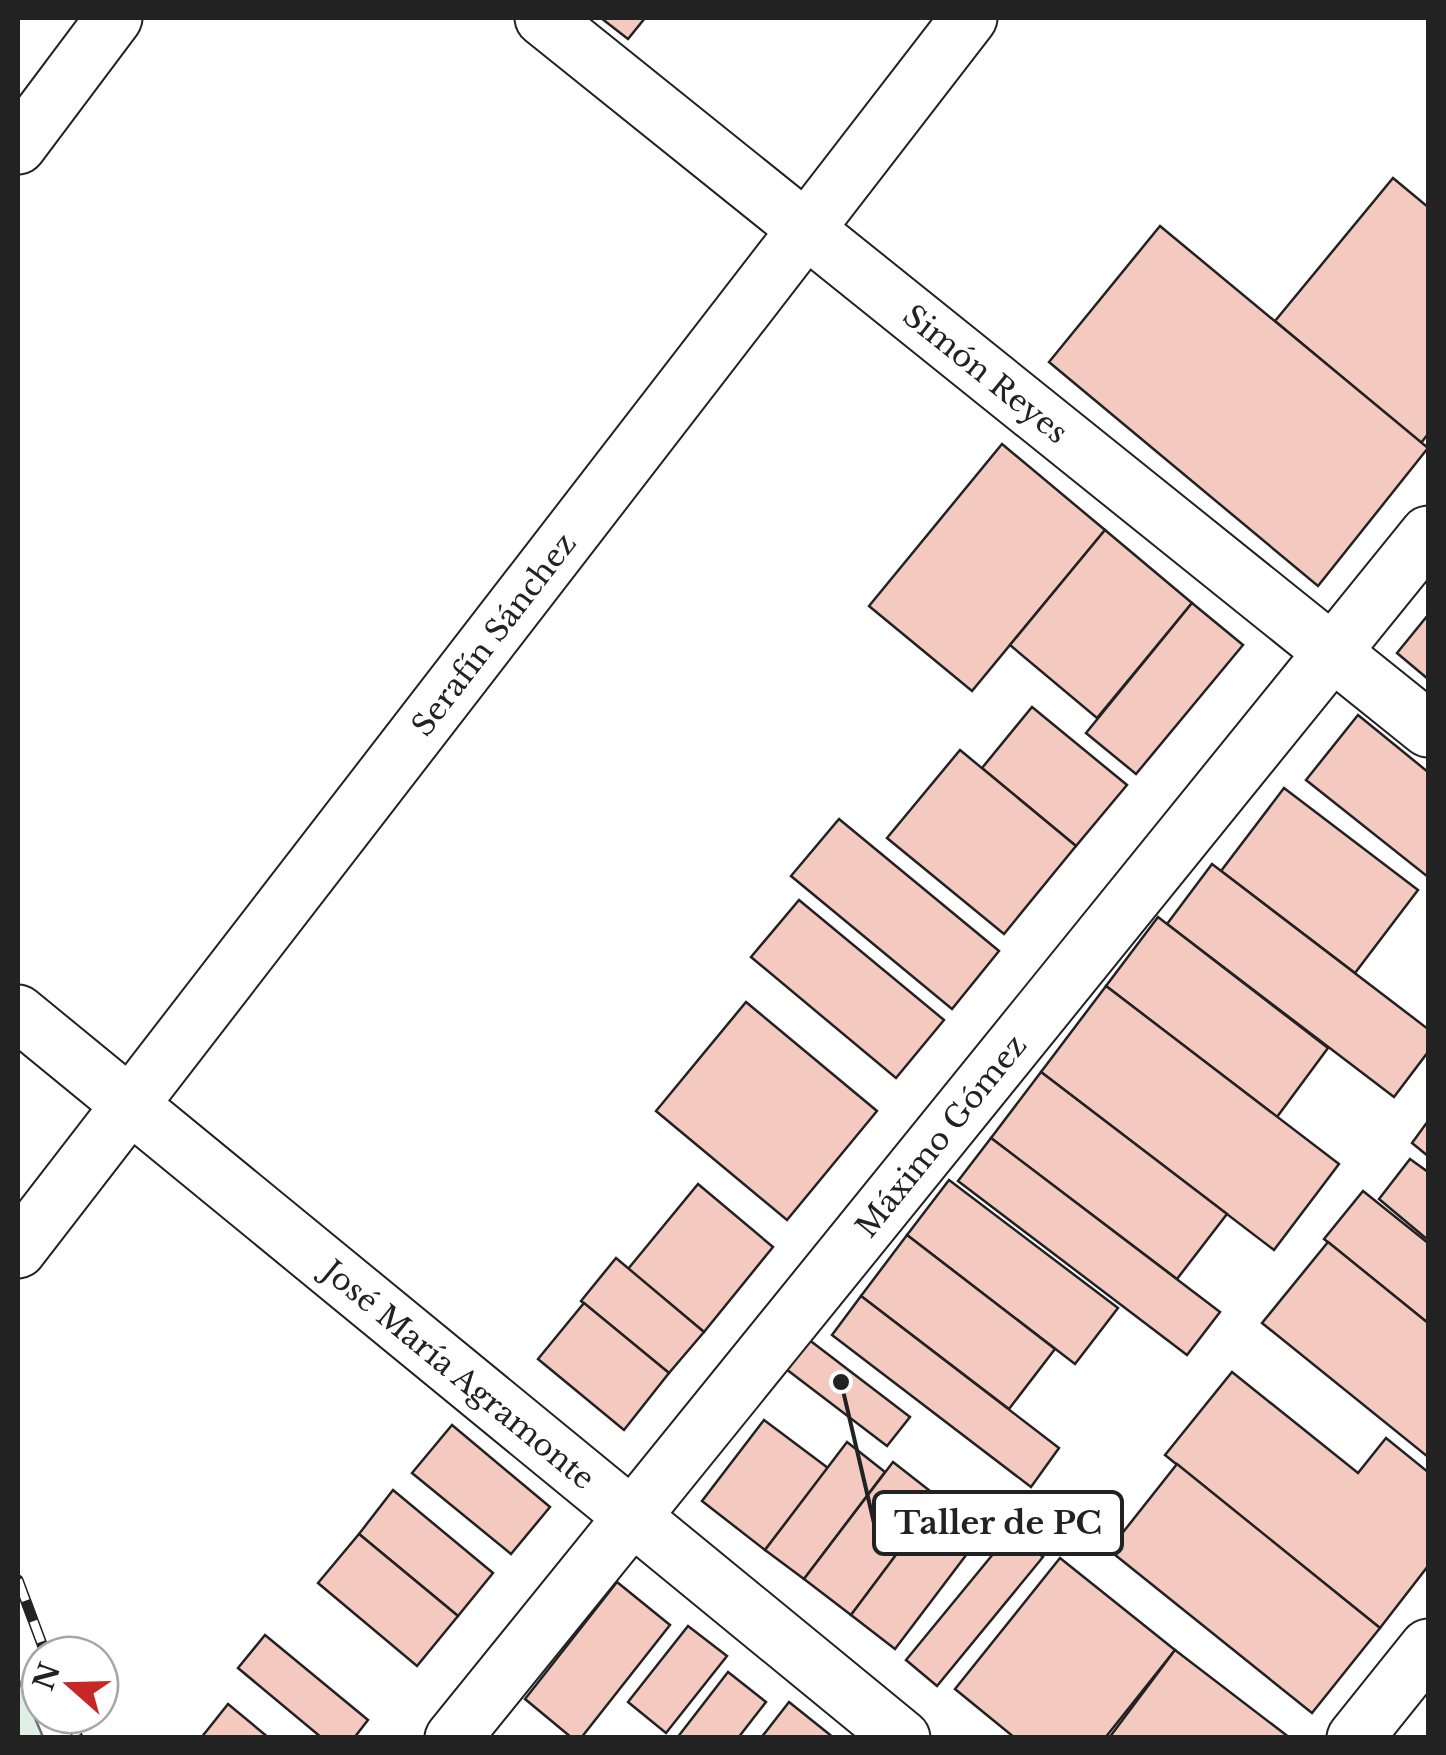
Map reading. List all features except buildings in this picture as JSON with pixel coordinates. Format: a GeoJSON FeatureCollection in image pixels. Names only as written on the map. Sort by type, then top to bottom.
{"type":"FeatureCollection","features":[{"type":"Feature","properties":{"kind":"street"},"geometry":{"type":"LineString","coordinates":[[18,146],[114,18]]}},
{"type":"Feature","properties":{"kind":"street","name":"Simón Reyes"},"geometry":{"type":"LineString","coordinates":[[543,18],[1428,729]]}},
{"type":"Feature","properties":{"kind":"street","name":"Serafín Sánchez"},"geometry":{"type":"LineString","coordinates":[[18,1250],[969,18]]}},
{"type":"Feature","properties":{"kind":"street","name":"Máximo Gómez"},"geometry":{"type":"LineString","coordinates":[[453,1738],[1428,534]]}},
{"type":"Feature","properties":{"kind":"street","name":"José María Agramonte"},"geometry":{"type":"LineString","coordinates":[[18,1013],[902,1738]]}},
{"type":"Feature","properties":{"kind":"street"},"geometry":{"type":"LineString","coordinates":[[1355,1738],[1428,1648]]}},
{"type":"Feature","properties":{"kind":"green space"},"geometry":{"type":"Polygon","coordinates":[[[18,1678],[20,1735],[43,1737],[18,1737],[18,1678]]]}},
{"type":"Feature","properties":{"kind":"railway"},"geometry":{"type":"LineString","coordinates":[[18,1580],[39,1635]]}},
{"type":"Feature","properties":{"kind":"place","name":"Taller de PC"},"geometry":{"type":"Point","coordinates":[841,1382]}}]}
